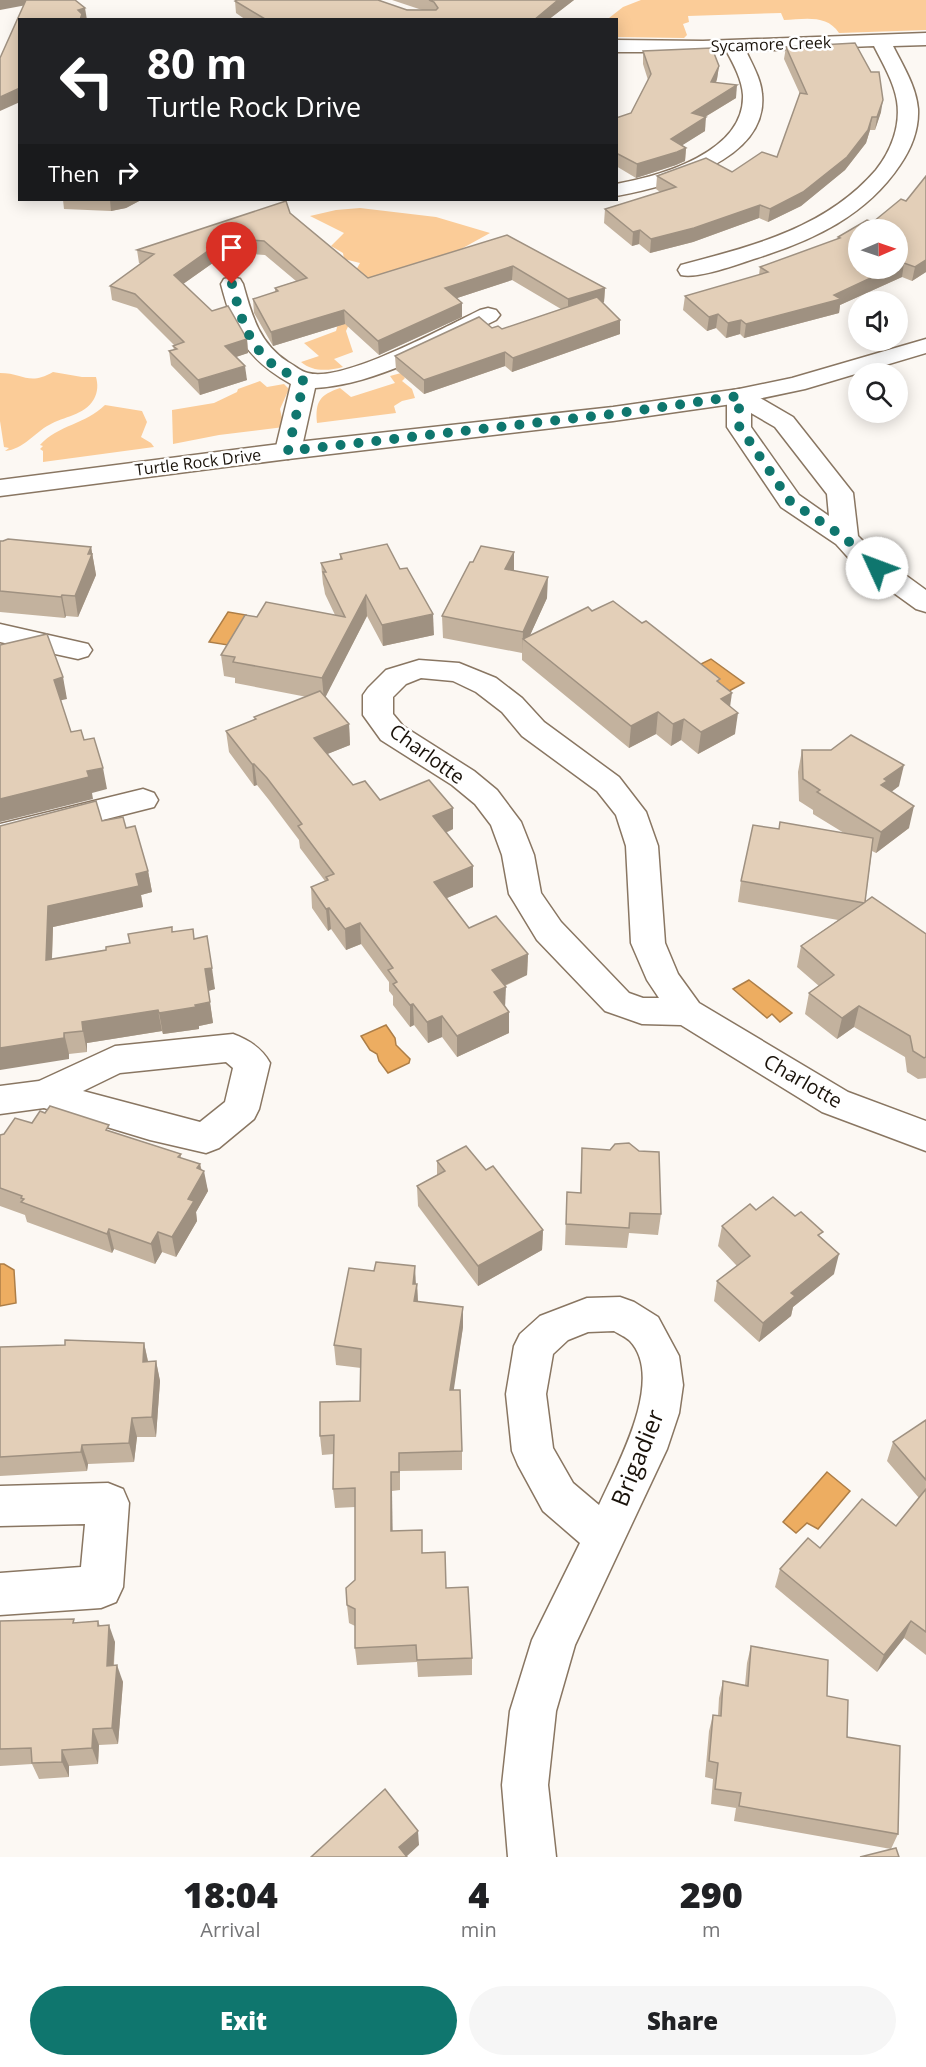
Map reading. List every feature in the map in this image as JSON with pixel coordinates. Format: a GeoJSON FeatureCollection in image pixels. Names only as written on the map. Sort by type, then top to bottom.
{"type":"FeatureCollection","features":[{"type":"Feature","properties":{"kind":"street","name":"Sycamore Creek"},"geometry":{"type":"LineString","coordinates":[[618,46],[734,46],[926,39]]}},
{"type":"Feature","properties":{"kind":"street"},"geometry":{"type":"LineString","coordinates":[[689,270],[770,248],[819,227],[858,203],[880,180],[896,158],[908,129],[908,106],[900,81],[881,41]]}},
{"type":"Feature","properties":{"kind":"street"},"geometry":{"type":"LineString","coordinates":[[618,190],[666,178],[705,162],[728,148],[749,124],[754,98],[734,46]]}},
{"type":"Feature","properties":{"kind":"street"},"geometry":{"type":"LineString","coordinates":[[232,284],[241,318],[250,340],[272,364],[304,381],[340,378],[375,367],[488,315]]}},
{"type":"Feature","properties":{"kind":"street","name":"Turtle Rock Drive"},"geometry":{"type":"LineString","coordinates":[[0,488],[288,451],[613,414],[739,396],[796,384],[926,346]]}},
{"type":"Feature","properties":{"kind":"street"},"geometry":{"type":"LineString","coordinates":[[288,451],[304,381]]}},
{"type":"Feature","properties":{"kind":"street"},"geometry":{"type":"LineString","coordinates":[[739,396],[739,426],[790,501],[845,538],[865,559],[926,603]]}},
{"type":"Feature","properties":{"kind":"street"},"geometry":{"type":"LineString","coordinates":[[739,396],[784,422],[840,493],[845,538]]}},
{"type":"Feature","properties":{"kind":"street"},"geometry":{"type":"LineString","coordinates":[[0,633],[78,650]]}},
{"type":"Feature","properties":{"kind":"street","name":"Charlotte"},"geometry":{"type":"LineString","coordinates":[[687,1012],[642,1011],[617,1002],[549,931],[525,894],[518,855],[504,822],[486,797],[462,778],[393,733],[378,715],[378,695],[396,677],[419,669],[459,672],[486,685],[512,705],[533,729],[608,784],[630,812],[642,846],[648,943],[664,980],[687,1012],[835,1102],[926,1136]]}},
{"type":"Feature","properties":{"kind":"street"},"geometry":{"type":"LineString","coordinates":[[0,835],[143,800]]}},
{"type":"Feature","properties":{"kind":"street"},"geometry":{"type":"LineString","coordinates":[[0,1100],[44,1094],[115,1060],[233,1048],[252,1063],[241,1109],[206,1138],[150,1125],[44,1094]]}},
{"type":"Feature","properties":{"kind":"street","name":"Brigadier"},"geometry":{"type":"LineString","coordinates":[[532,1857],[525,1785],[533,1711],[554,1640],[605,1538],[646,1449],[659,1413],[663,1385],[660,1356],[644,1329],[620,1314],[587,1315],[554,1328],[534,1346],[526,1394],[533,1451],[558,1497],[605,1538]]}},
{"type":"Feature","properties":{"kind":"street"},"geometry":{"type":"LineString","coordinates":[[0,1506],[108,1503],[101,1587],[0,1593]]}},
{"type":"Feature","properties":{"kind":"shaded area"},"geometry":{"type":"Polygon","coordinates":[[[641,0],[926,0],[926,30],[839,33],[822,20],[784,20],[781,13],[688,16],[689,22],[683,24],[687,35],[684,38],[618,37],[618,18],[609,18],[623,7],[641,0]]]}},
{"type":"Feature","properties":{"kind":"shaded area"},"geometry":{"type":"Polygon","coordinates":[[[360,208],[436,217],[490,233],[434,264],[350,322],[346,331],[353,352],[334,359],[343,367],[326,370],[311,368],[301,362],[319,356],[304,343],[336,331],[351,279],[360,263],[344,259],[343,253],[331,246],[344,233],[310,216],[336,210],[360,208]]]}},
{"type":"Feature","properties":{"kind":"shaded area"},"geometry":{"type":"Polygon","coordinates":[[[53,372],[96,377],[97,388],[94,399],[85,409],[49,425],[18,447],[5,451],[9,448],[4,447],[0,421],[0,373],[38,378],[53,372]]]}},
{"type":"Feature","properties":{"kind":"shaded area"},"geometry":{"type":"Polygon","coordinates":[[[401,373],[405,378],[402,381],[412,389],[415,398],[402,401],[394,406],[396,413],[317,423],[318,404],[328,393],[340,388],[351,397],[395,383],[390,376],[401,373]]]}},
{"type":"Feature","properties":{"kind":"shaded area"},"geometry":{"type":"Polygon","coordinates":[[[260,381],[267,387],[284,384],[289,389],[280,409],[284,427],[219,435],[173,444],[172,410],[214,403],[237,392],[238,389],[260,381]]]}},
{"type":"Feature","properties":{"kind":"shaded area"},"geometry":{"type":"Polygon","coordinates":[[[105,405],[142,411],[147,422],[141,437],[154,447],[43,462],[43,451],[40,449],[43,446],[40,445],[47,438],[105,405]]]}},
{"type":"Feature","properties":{"kind":"shaded area"},"geometry":{"type":"Polygon","coordinates":[[[228,612],[246,615],[228,645],[209,642],[228,612]]]}},
{"type":"Feature","properties":{"kind":"shaded area"},"geometry":{"type":"Polygon","coordinates":[[[711,659],[744,683],[729,691],[697,666],[711,659]]]}},
{"type":"Feature","properties":{"kind":"shaded area"},"geometry":{"type":"Polygon","coordinates":[[[749,980],[792,1013],[780,1022],[772,1014],[767,1018],[733,989],[749,980]]]}},
{"type":"Feature","properties":{"kind":"shaded area"},"geometry":{"type":"Polygon","coordinates":[[[386,1025],[395,1038],[396,1045],[410,1059],[409,1063],[388,1073],[377,1054],[370,1050],[361,1036],[386,1025]]]}},
{"type":"Feature","properties":{"kind":"shaded area"},"geometry":{"type":"Polygon","coordinates":[[[0,1264],[14,1270],[16,1303],[0,1306],[0,1264]]]}},
{"type":"Feature","properties":{"kind":"shaded area"},"geometry":{"type":"Polygon","coordinates":[[[827,1472],[850,1491],[818,1529],[807,1523],[796,1533],[783,1522],[827,1472]]]}},
{"type":"Feature","properties":{"kind":"building"},"geometry":{"type":"Polygon","coordinates":[[[26,0],[75,0],[85,8],[78,10],[82,14],[81,18],[18,18],[18,89],[0,97],[0,58],[26,0]]]}},
{"type":"Feature","properties":{"kind":"building"},"geometry":{"type":"Polygon","coordinates":[[[378,0],[407,10],[436,10],[438,8],[434,2],[429,0],[558,0],[536,18],[263,18],[235,1],[378,0]]]}},
{"type":"Feature","properties":{"kind":"building"},"geometry":{"type":"Polygon","coordinates":[[[855,43],[871,72],[879,72],[883,100],[877,117],[872,117],[868,130],[847,157],[803,192],[770,209],[760,205],[694,228],[651,239],[640,230],[633,232],[605,209],[676,187],[657,176],[706,158],[732,172],[762,152],[777,157],[800,93],[807,94],[786,47],[855,43]]]}},
{"type":"Feature","properties":{"kind":"building"},"geometry":{"type":"Polygon","coordinates":[[[712,48],[719,66],[711,82],[737,85],[692,113],[706,117],[671,139],[686,148],[637,164],[618,154],[618,117],[631,113],[651,74],[643,51],[712,48]]]}},
{"type":"Feature","properties":{"kind":"building"},"geometry":{"type":"Polygon","coordinates":[[[926,176],[926,260],[915,267],[908,264],[908,219],[877,219],[901,199],[906,201],[926,176]]]}},
{"type":"Feature","properties":{"kind":"building"},"geometry":{"type":"Polygon","coordinates":[[[286,201],[290,213],[368,278],[507,235],[605,288],[568,299],[513,266],[445,288],[462,303],[378,341],[344,310],[271,332],[253,299],[278,291],[275,288],[307,278],[264,241],[250,240],[221,250],[215,246],[174,275],[212,311],[228,306],[247,339],[225,346],[245,366],[198,380],[169,351],[177,349],[173,346],[184,342],[135,294],[110,286],[154,254],[137,250],[286,201]]]}},
{"type":"Feature","properties":{"kind":"building"},"geometry":{"type":"Polygon","coordinates":[[[848,231],[848,279],[868,279],[834,295],[841,299],[746,324],[741,320],[728,323],[718,314],[709,317],[685,296],[768,272],[760,267],[840,238],[838,237],[848,231]]]}},
{"type":"Feature","properties":{"kind":"building"},"geometry":{"type":"Polygon","coordinates":[[[597,297],[620,320],[513,358],[505,352],[424,380],[395,356],[479,317],[492,328],[498,326],[502,329],[597,297]]]}},
{"type":"Feature","properties":{"kind":"building"},"geometry":{"type":"Polygon","coordinates":[[[8,539],[91,547],[88,554],[92,554],[75,596],[62,595],[61,597],[0,591],[0,541],[8,539]]]}},
{"type":"Feature","properties":{"kind":"building"},"geometry":{"type":"Polygon","coordinates":[[[387,544],[400,569],[407,568],[433,614],[382,625],[366,595],[322,678],[233,662],[235,657],[221,655],[245,615],[257,617],[266,602],[345,617],[323,572],[326,572],[321,563],[342,559],[340,554],[387,544]]]}},
{"type":"Feature","properties":{"kind":"building"},"geometry":{"type":"Polygon","coordinates":[[[481,546],[514,552],[505,569],[548,577],[523,632],[442,616],[470,562],[473,562],[481,546]]]}},
{"type":"Feature","properties":{"kind":"building"},"geometry":{"type":"Polygon","coordinates":[[[613,601],[642,623],[646,621],[720,679],[717,681],[732,693],[721,699],[738,713],[701,732],[684,719],[673,724],[658,712],[631,726],[523,639],[588,607],[592,611],[613,601]]]}},
{"type":"Feature","properties":{"kind":"building"},"geometry":{"type":"Polygon","coordinates":[[[47,634],[63,677],[54,680],[71,732],[81,730],[84,740],[94,738],[103,768],[87,771],[89,777],[0,799],[0,645],[47,634]]]}},
{"type":"Feature","properties":{"kind":"building"},"geometry":{"type":"Polygon","coordinates":[[[320,691],[349,724],[314,738],[353,785],[365,781],[380,800],[429,780],[453,808],[433,816],[473,866],[434,882],[469,928],[496,916],[528,954],[492,970],[506,987],[494,992],[509,1012],[457,1036],[442,1016],[427,1022],[393,984],[397,982],[388,970],[393,968],[360,923],[345,929],[329,908],[326,909],[311,887],[328,880],[326,877],[334,874],[298,826],[302,824],[267,778],[252,764],[226,731],[256,719],[254,717],[320,691]]]}},
{"type":"Feature","properties":{"kind":"building"},"geometry":{"type":"Polygon","coordinates":[[[851,735],[904,765],[884,779],[887,781],[881,785],[914,806],[881,832],[817,792],[820,790],[803,779],[802,750],[831,750],[851,735]]]}},
{"type":"Feature","properties":{"kind":"building"},"geometry":{"type":"Polygon","coordinates":[[[96,801],[102,821],[123,817],[126,828],[135,826],[148,871],[136,874],[139,886],[48,906],[46,960],[106,950],[106,947],[130,943],[128,934],[172,927],[172,932],[193,929],[194,939],[207,936],[212,968],[205,969],[210,1002],[195,1005],[196,1007],[159,1013],[158,1010],[82,1022],[83,1031],[64,1033],[64,1038],[0,1048],[0,826],[96,801]]]}},
{"type":"Feature","properties":{"kind":"building"},"geometry":{"type":"Polygon","coordinates":[[[780,822],[873,838],[865,902],[872,897],[926,934],[926,1057],[913,1051],[910,1036],[859,1006],[842,1018],[809,993],[834,975],[801,946],[864,903],[741,881],[753,825],[779,829],[780,822]]]}},
{"type":"Feature","properties":{"kind":"building"},"geometry":{"type":"Polygon","coordinates":[[[50,1106],[109,1125],[106,1130],[181,1154],[178,1157],[200,1164],[197,1168],[204,1171],[188,1199],[194,1201],[172,1237],[158,1232],[151,1244],[109,1229],[107,1234],[21,1202],[24,1199],[21,1198],[22,1196],[0,1188],[0,1135],[4,1134],[15,1118],[32,1123],[40,1111],[45,1113],[50,1106]]]}},
{"type":"Feature","properties":{"kind":"building"},"geometry":{"type":"Polygon","coordinates":[[[629,1143],[639,1151],[659,1152],[661,1214],[630,1213],[629,1228],[566,1224],[567,1192],[581,1193],[582,1148],[610,1150],[615,1144],[629,1143]]]}},
{"type":"Feature","properties":{"kind":"building"},"geometry":{"type":"Polygon","coordinates":[[[466,1146],[486,1170],[493,1166],[543,1230],[478,1266],[417,1186],[445,1171],[437,1161],[466,1146]]]}},
{"type":"Feature","properties":{"kind":"building"},"geometry":{"type":"Polygon","coordinates":[[[773,1197],[795,1216],[801,1212],[823,1232],[818,1235],[839,1254],[791,1293],[795,1296],[763,1323],[717,1281],[750,1256],[722,1226],[750,1204],[756,1210],[773,1197]]]}},
{"type":"Feature","properties":{"kind":"building"},"geometry":{"type":"Polygon","coordinates":[[[376,1262],[415,1266],[413,1284],[417,1284],[414,1301],[463,1307],[450,1390],[460,1390],[462,1451],[399,1453],[399,1472],[391,1472],[391,1531],[422,1530],[422,1553],[445,1552],[446,1588],[468,1587],[472,1658],[417,1660],[416,1645],[355,1648],[355,1609],[347,1605],[346,1588],[355,1580],[355,1488],[333,1489],[334,1435],[320,1436],[320,1402],[360,1401],[361,1349],[334,1345],[349,1268],[374,1271],[376,1262]]]}},
{"type":"Feature","properties":{"kind":"building"},"geometry":{"type":"Polygon","coordinates":[[[65,1340],[144,1343],[143,1362],[156,1361],[152,1417],[132,1418],[129,1443],[82,1445],[81,1452],[0,1457],[0,1347],[65,1345],[65,1340]]]}},
{"type":"Feature","properties":{"kind":"building"},"geometry":{"type":"Polygon","coordinates":[[[926,1420],[926,1480],[893,1442],[926,1420]]]}},
{"type":"Feature","properties":{"kind":"building"},"geometry":{"type":"Polygon","coordinates":[[[926,1489],[926,1632],[911,1621],[884,1655],[780,1569],[808,1538],[820,1548],[862,1499],[896,1526],[926,1489]]]}},
{"type":"Feature","properties":{"kind":"building"},"geometry":{"type":"Polygon","coordinates":[[[74,1619],[73,1623],[98,1621],[98,1626],[109,1625],[107,1666],[117,1665],[112,1728],[93,1729],[92,1748],[62,1750],[62,1762],[32,1763],[31,1748],[0,1749],[0,1621],[74,1619]]]}},
{"type":"Feature","properties":{"kind":"building"},"geometry":{"type":"Polygon","coordinates":[[[751,1646],[828,1660],[827,1696],[848,1700],[847,1737],[900,1746],[898,1834],[739,1806],[741,1793],[715,1789],[718,1763],[709,1761],[713,1715],[721,1716],[723,1681],[748,1686],[751,1646]]]}},
{"type":"Feature","properties":{"kind":"building"},"geometry":{"type":"Polygon","coordinates":[[[385,1789],[418,1831],[399,1847],[407,1857],[311,1857],[385,1789]]]}},
{"type":"Feature","properties":{"kind":"building"},"geometry":{"type":"Polygon","coordinates":[[[896,1848],[899,1857],[860,1857],[896,1848]]]}},
{"type":"Feature","properties":{"kind":"route"},"geometry":{"type":"LineString","coordinates":[[232,284],[241,318],[250,340],[272,364],[304,381],[288,451],[613,414],[739,396],[739,426],[790,501],[845,538],[877,568]]}}]}
